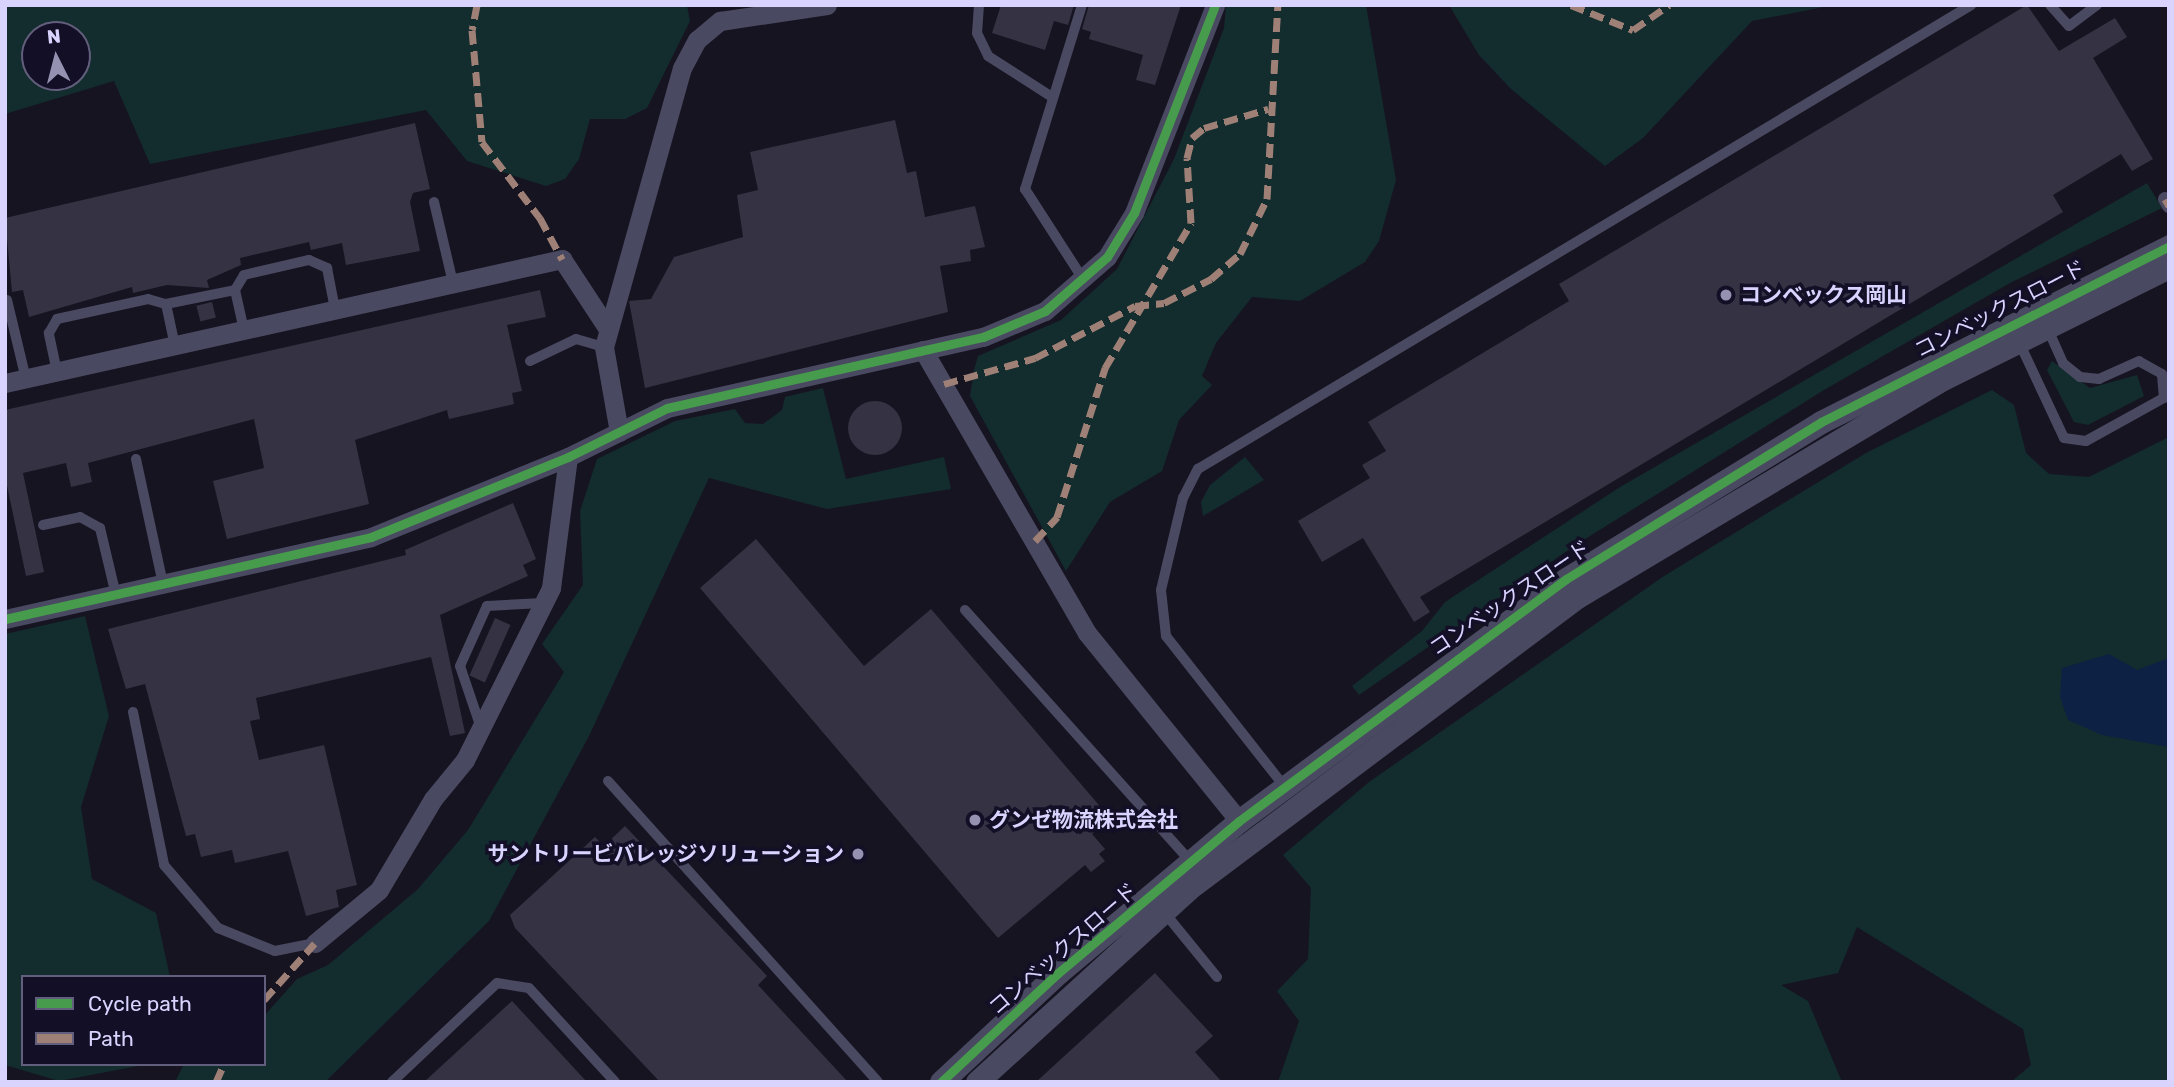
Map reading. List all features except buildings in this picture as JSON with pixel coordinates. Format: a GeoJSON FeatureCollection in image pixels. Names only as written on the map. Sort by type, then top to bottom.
{"type":"FeatureCollection","features":[{"type":"Feature","properties":{"kind":"street"},"geometry":{"type":"LineString","coordinates":[[606,338],[682,68],[697,40],[720,21],[827,5]]}},
{"type":"Feature","properties":{"kind":"street"},"geometry":{"type":"LineString","coordinates":[[5,619],[371,537],[568,457],[667,408],[923,350],[1021,323],[1084,281],[1133,214],[1215,5]]}},
{"type":"Feature","properties":{"kind":"street","name":"コンベックスロード"},"geometry":{"type":"LineString","coordinates":[[1196,869],[1239,821],[1566,579],[1701,495],[1881,390],[2169,246]]}},
{"type":"Feature","properties":{"kind":"street"},"geometry":{"type":"LineString","coordinates":[[5,383],[562,259],[606,338],[619,432]]}},
{"type":"Feature","properties":{"kind":"street","name":"コンベックスロード"},"geometry":{"type":"LineString","coordinates":[[941,1082],[1196,869],[1577,597],[1827,443],[2046,325],[2169,267]]}},
{"type":"Feature","properties":{"kind":"street"},"geometry":{"type":"LineString","coordinates":[[923,350],[1087,633],[1239,821]]}},
{"type":"Feature","properties":{"kind":"street"},"geometry":{"type":"LineString","coordinates":[[315,943],[393,872],[480,728],[544,603],[561,548],[568,457]]}},
{"type":"Feature","properties":{"kind":"street","name":"コンベックスロード"},"geometry":{"type":"LineString","coordinates":[[978,1082],[1157,903]]}},
{"type":"Feature","properties":{"kind":"lane"},"geometry":{"type":"LineString","coordinates":[[979,5],[977,33],[988,56],[1052,97]]}},
{"type":"Feature","properties":{"kind":"lane"},"geometry":{"type":"LineString","coordinates":[[1082,5],[1024,189],[1084,281]]}},
{"type":"Feature","properties":{"kind":"lane"},"geometry":{"type":"LineString","coordinates":[[1284,787],[1166,636],[1161,590],[1183,498],[1198,469],[1971,5]]}},
{"type":"Feature","properties":{"kind":"lane"},"geometry":{"type":"LineString","coordinates":[[2050,5],[2061,25],[2069,26],[2097,5]]}},
{"type":"Feature","properties":{"kind":"lane"},"geometry":{"type":"LineString","coordinates":[[434,202],[453,283]]}},
{"type":"Feature","properties":{"kind":"lane"},"geometry":{"type":"LineString","coordinates":[[244,330],[235,290],[244,275],[309,260],[327,268],[335,309]]}},
{"type":"Feature","properties":{"kind":"lane"},"geometry":{"type":"LineString","coordinates":[[57,372],[48,333],[57,319],[148,299],[166,304],[235,290]]}},
{"type":"Feature","properties":{"kind":"lane"},"geometry":{"type":"LineString","coordinates":[[6,299],[26,379]]}},
{"type":"Feature","properties":{"kind":"lane"},"geometry":{"type":"LineString","coordinates":[[166,304],[175,345]]}},
{"type":"Feature","properties":{"kind":"lane"},"geometry":{"type":"LineString","coordinates":[[2018,340],[2064,438],[2086,441],[2164,398],[2162,374],[2139,361],[2099,379],[2080,377],[2063,363],[2046,325]]}},
{"type":"Feature","properties":{"kind":"lane"},"geometry":{"type":"LineString","coordinates":[[530,361],[576,339],[606,338]]}},
{"type":"Feature","properties":{"kind":"lane"},"geometry":{"type":"LineString","coordinates":[[136,460],[163,585]]}},
{"type":"Feature","properties":{"kind":"lane"},"geometry":{"type":"LineString","coordinates":[[43,525],[80,517],[100,528],[116,595]]}},
{"type":"Feature","properties":{"kind":"lane"},"geometry":{"type":"LineString","coordinates":[[480,728],[460,666],[488,606],[544,603]]}},
{"type":"Feature","properties":{"kind":"lane"},"geometry":{"type":"LineString","coordinates":[[965,610],[1196,869]]}},
{"type":"Feature","properties":{"kind":"lane"},"geometry":{"type":"LineString","coordinates":[[133,712],[164,865],[218,928],[275,951],[315,943]]}},
{"type":"Feature","properties":{"kind":"lane"},"geometry":{"type":"LineString","coordinates":[[608,781],[878,1082]]}},
{"type":"Feature","properties":{"kind":"lane"},"geometry":{"type":"LineString","coordinates":[[1157,903],[1217,977]]}},
{"type":"Feature","properties":{"kind":"lane"},"geometry":{"type":"LineString","coordinates":[[392,1082],[497,983],[529,988],[615,1082]]}},
{"type":"Feature","properties":{"kind":"green space"},"geometry":{"type":"Polygon","coordinates":[[[5,5],[687,5],[690,21],[647,108],[625,119],[590,119],[579,159],[565,179],[546,186],[467,161],[426,110],[150,164],[114,81],[91,88],[91,21],[21,21],[21,91],[81,91],[5,114],[5,5]]]}},
{"type":"Feature","properties":{"kind":"green space"},"geometry":{"type":"Polygon","coordinates":[[[1226,5],[1366,5],[1396,180],[1379,241],[1365,262],[1300,301],[1252,297],[1216,343],[1202,376],[1212,385],[1179,420],[1162,471],[1110,502],[1066,571],[970,396],[974,370],[978,356],[1061,320],[1117,269],[1174,159],[1224,28],[1226,5]]]}},
{"type":"Feature","properties":{"kind":"green space"},"geometry":{"type":"Polygon","coordinates":[[[1449,5],[1834,5],[1752,21],[1643,138],[1605,166],[1511,89],[1479,55],[1449,5]]]}},
{"type":"Feature","properties":{"kind":"green space"},"geometry":{"type":"Polygon","coordinates":[[[2147,183],[2162,208],[2010,283],[1824,390],[1574,546],[1359,695],[1352,686],[1422,631],[1445,602],[1620,487],[2147,183]]]}},
{"type":"Feature","properties":{"kind":"green space"},"geometry":{"type":"Polygon","coordinates":[[[2052,361],[2090,388],[2137,375],[2144,396],[2088,425],[2074,422],[2047,370],[2052,361]]]}},
{"type":"Feature","properties":{"kind":"green space"},"geometry":{"type":"Polygon","coordinates":[[[823,388],[846,479],[944,457],[951,489],[827,509],[709,478],[589,736],[489,921],[325,1082],[175,1082],[183,1066],[266,1066],[266,1014],[297,979],[328,965],[418,889],[468,830],[564,672],[542,644],[583,585],[580,511],[597,459],[675,421],[735,409],[745,423],[763,424],[782,410],[785,397],[823,388]]]}},
{"type":"Feature","properties":{"kind":"green space"},"geometry":{"type":"Polygon","coordinates":[[[1992,390],[2014,405],[2026,453],[2049,474],[2089,477],[2169,437],[2169,1082],[2011,1082],[2031,1065],[2023,1029],[1857,927],[1838,973],[1781,985],[1808,1001],[1842,1082],[1278,1082],[1299,1021],[1277,991],[1308,959],[1311,888],[1283,855],[1369,782],[1664,576],[1866,453],[1992,390]]]}},
{"type":"Feature","properties":{"kind":"green space"},"geometry":{"type":"Polygon","coordinates":[[[1245,457],[1264,480],[1203,516],[1201,502],[1210,485],[1245,457]]]}},
{"type":"Feature","properties":{"kind":"green space"},"geometry":{"type":"Polygon","coordinates":[[[85,616],[109,716],[81,807],[92,879],[156,913],[170,975],[21,975],[21,1066],[138,1066],[59,1081],[5,1065],[5,634],[85,616]]]}},
{"type":"Feature","properties":{"kind":"water"},"geometry":{"type":"Polygon","coordinates":[[[2109,654],[2137,670],[2169,658],[2169,747],[2102,735],[2068,720],[2060,697],[2062,668],[2109,654]]]}},
{"type":"Feature","properties":{"kind":"marked path"},"geometry":{"type":"LineString","coordinates":[[477,5],[472,30],[482,142],[540,218],[562,259]]}},
{"type":"Feature","properties":{"kind":"marked path"},"geometry":{"type":"LineString","coordinates":[[944,384],[1035,358],[1135,306],[1164,303],[1211,279],[1240,254],[1267,199],[1278,5]]}},
{"type":"Feature","properties":{"kind":"marked path"},"geometry":{"type":"LineString","coordinates":[[1571,5],[1633,30],[1669,5]]}},
{"type":"Feature","properties":{"kind":"marked path"},"geometry":{"type":"LineString","coordinates":[[1035,541],[1057,517],[1105,368],[1191,223],[1187,158],[1192,138],[1204,128],[1268,109]]}},
{"type":"Feature","properties":{"kind":"marked path"},"geometry":{"type":"LineString","coordinates":[[2165,199],[2169,206]]}},
{"type":"Feature","properties":{"kind":"marked path"},"geometry":{"type":"LineString","coordinates":[[266,998],[315,943]]}},
{"type":"Feature","properties":{"kind":"marked path"},"geometry":{"type":"LineString","coordinates":[[216,1082],[223,1066]]}},
{"type":"Feature","properties":{"kind":"cycle path"},"geometry":{"type":"LineString","coordinates":[[5,619],[371,537],[568,457],[667,408],[983,337],[1045,311],[1107,257],[1134,213],[1215,5]]}},
{"type":"Feature","properties":{"kind":"cycle path"},"geometry":{"type":"LineString","coordinates":[[941,1082],[1058,973],[1239,821],[1566,579],[1821,422],[2169,246]]}},
{"type":"Feature","properties":{"kind":"place","name":"コンベックス岡山"},"geometry":{"type":"Point","coordinates":[1726,295]}},
{"type":"Feature","properties":{"kind":"place","name":"グンゼ物流株式会社"},"geometry":{"type":"Point","coordinates":[975,820]}},
{"type":"Feature","properties":{"kind":"place","name":"サントリービバレッジソリューション"},"geometry":{"type":"Point","coordinates":[858,854]}}]}
